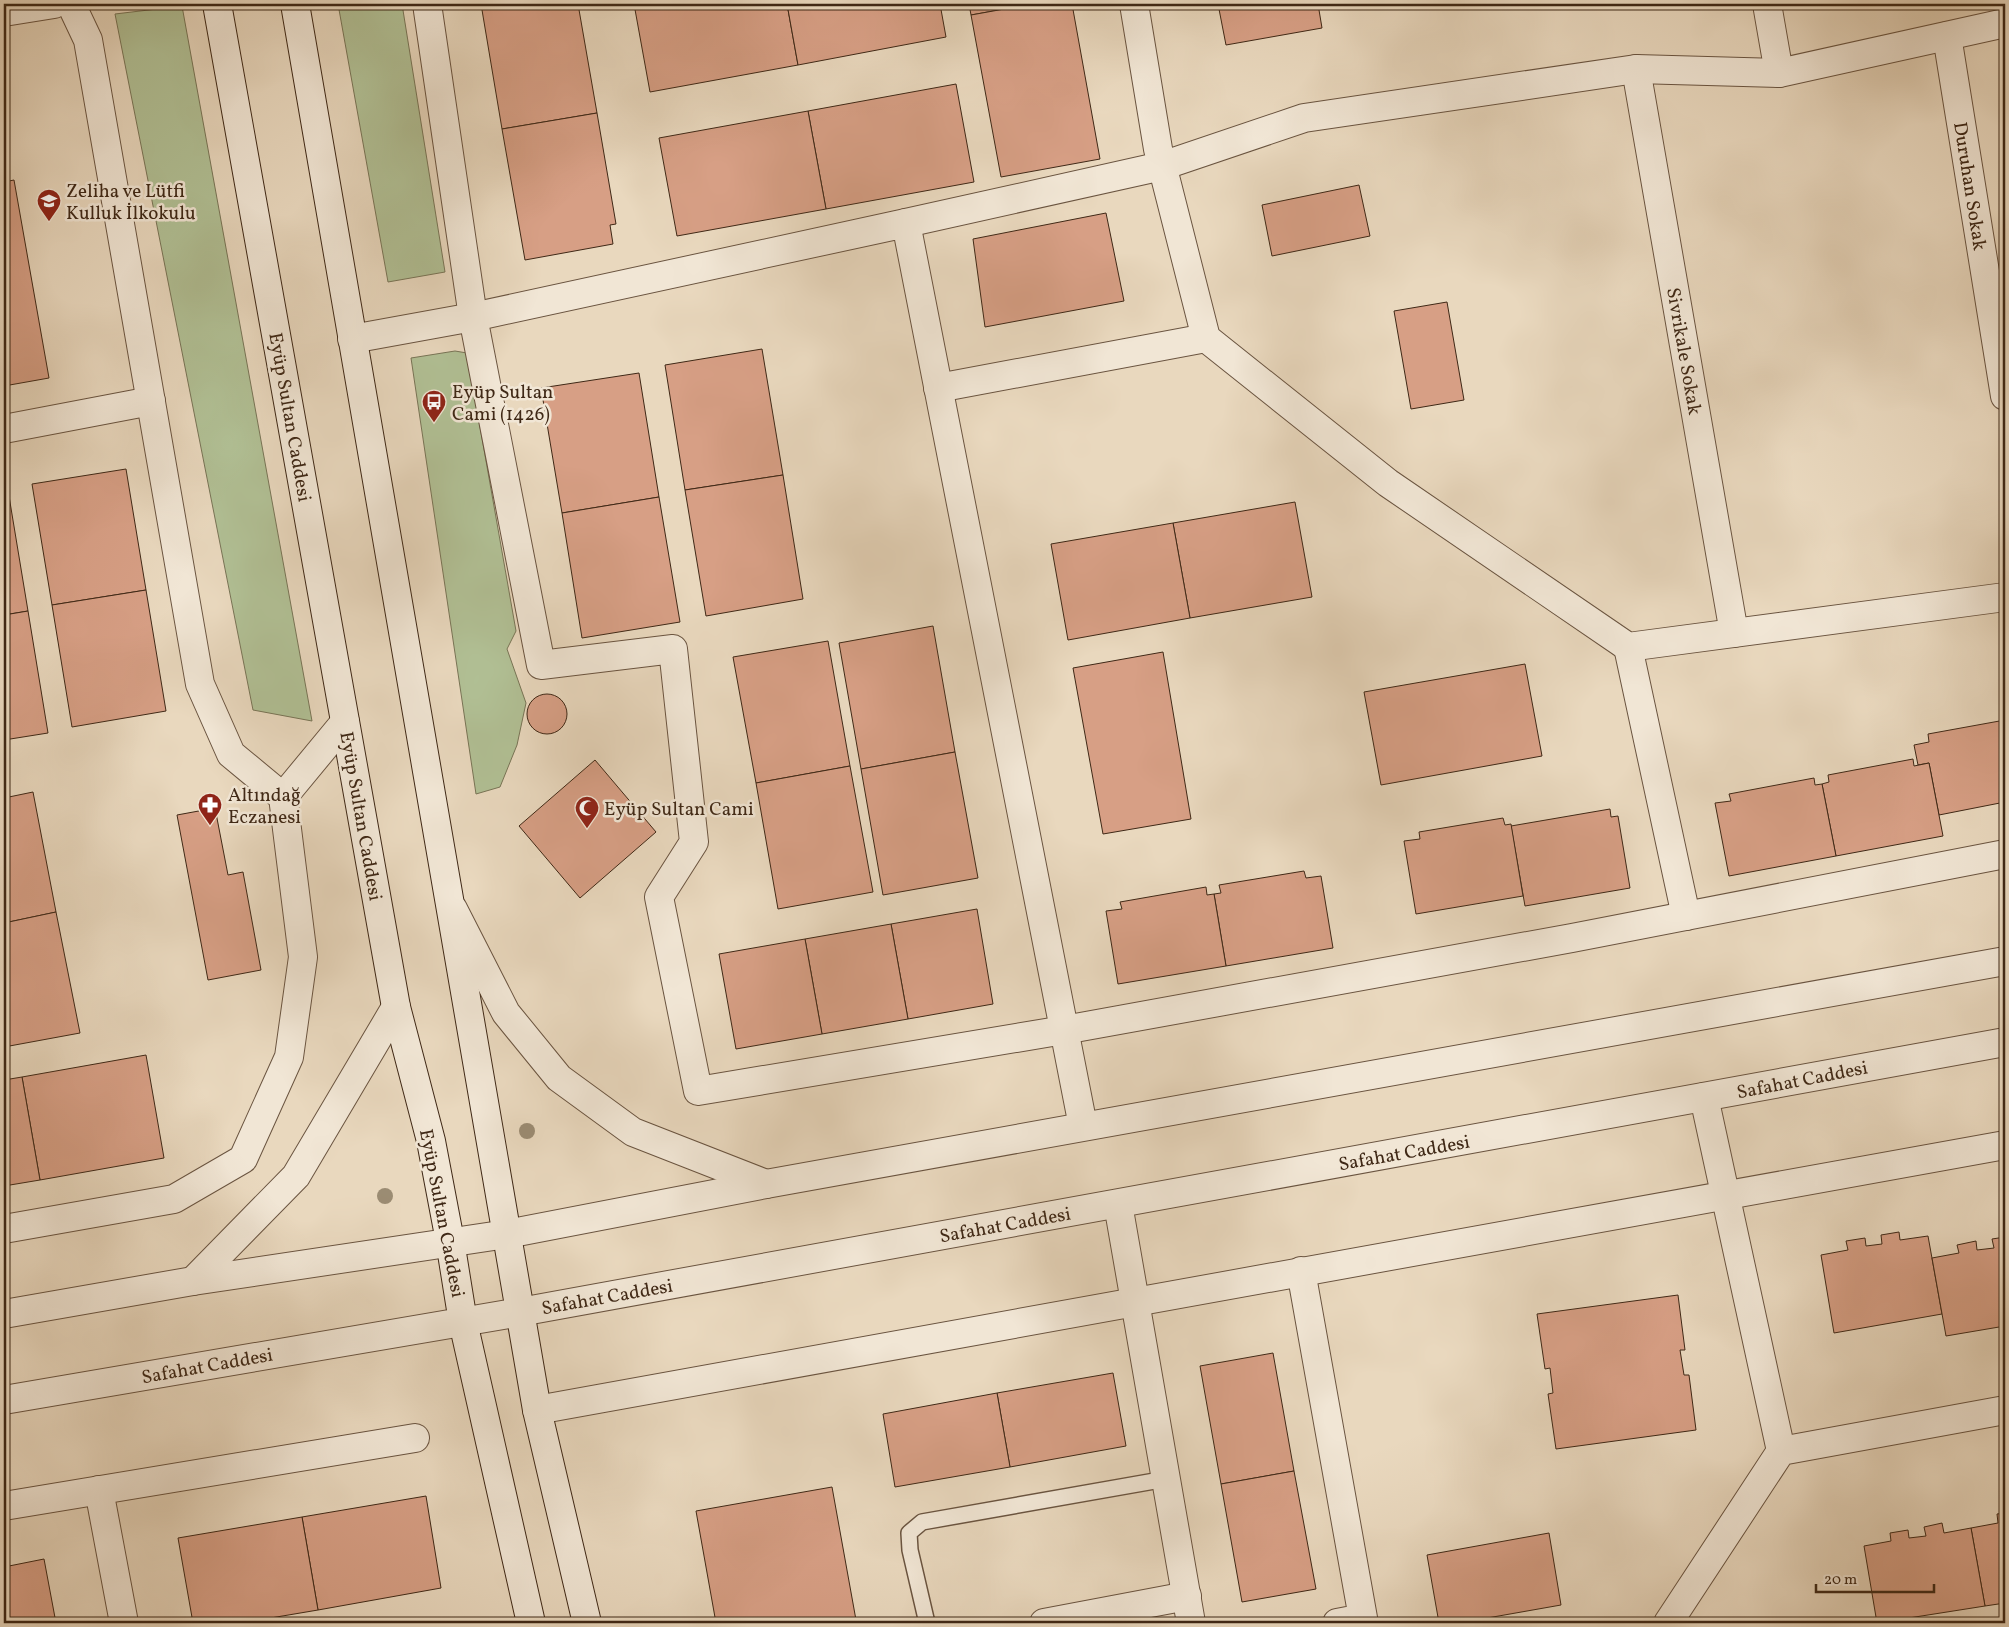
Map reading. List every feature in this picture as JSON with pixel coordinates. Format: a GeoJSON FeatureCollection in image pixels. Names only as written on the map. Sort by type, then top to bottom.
{"type":"FeatureCollection","features":[{"type":"Feature","properties":{"kind":"street"},"geometry":{"type":"LineString","coordinates":[[4,12],[54,4]]}},
{"type":"Feature","properties":{"kind":"street"},"geometry":{"type":"LineString","coordinates":[[4,1229],[174,1199],[243,1159],[290,1057],[303,957],[283,797],[231,754],[200,684],[88,40],[71,4]]}},
{"type":"Feature","properties":{"kind":"street","name":"Eyüp Sultan Caddesi"},"geometry":{"type":"LineString","coordinates":[[217,4],[396,1007],[431,1140],[450,1241],[462,1322],[531,1623]]}},
{"type":"Feature","properties":{"kind":"street"},"geometry":{"type":"LineString","coordinates":[[295,4],[537,1410],[587,1623]]}},
{"type":"Feature","properties":{"kind":"street"},"geometry":{"type":"LineString","coordinates":[[427,4],[473,317],[541,665],[673,649],[694,842],[659,897],[698,1091],[1064,1030],[1686,916],[2005,854]]}},
{"type":"Feature","properties":{"kind":"street"},"geometry":{"type":"LineString","coordinates":[[1134,4],[1162,166],[1206,338],[1388,483],[1628,647],[2005,597]]}},
{"type":"Feature","properties":{"kind":"street"},"geometry":{"type":"LineString","coordinates":[[1767,4],[1778,73]]}},
{"type":"Feature","properties":{"kind":"street"},"geometry":{"type":"LineString","coordinates":[[352,339],[473,317],[1162,166],[1304,118],[1636,69],[1778,73],[2005,22]]}},
{"type":"Feature","properties":{"kind":"street","name":"Duruhan Sokak"},"geometry":{"type":"LineString","coordinates":[[1947,36],[2005,396]]}},
{"type":"Feature","properties":{"kind":"street","name":"Sivrikale Sokak"},"geometry":{"type":"LineString","coordinates":[[1636,69],[1734,633]]}},
{"type":"Feature","properties":{"kind":"street"},"geometry":{"type":"LineString","coordinates":[[906,223],[1083,1126]]}},
{"type":"Feature","properties":{"kind":"street"},"geometry":{"type":"LineString","coordinates":[[938,388],[1206,338]]}},
{"type":"Feature","properties":{"kind":"street"},"geometry":{"type":"LineString","coordinates":[[4,429],[150,400]]}},
{"type":"Feature","properties":{"kind":"street"},"geometry":{"type":"LineString","coordinates":[[1628,647],[1686,916]]}},
{"type":"Feature","properties":{"kind":"street"},"geometry":{"type":"LineString","coordinates":[[283,797],[346,722]]}},
{"type":"Feature","properties":{"kind":"street"},"geometry":{"type":"LineString","coordinates":[[448,898],[506,1014],[559,1078],[633,1132],[766,1184]]}},
{"type":"Feature","properties":{"kind":"street"},"geometry":{"type":"LineString","coordinates":[[4,1314],[193,1281],[450,1241],[507,1234],[1083,1126],[2005,961]]}},
{"type":"Feature","properties":{"kind":"street"},"geometry":{"type":"LineString","coordinates":[[193,1281],[296,1176],[396,1007]]}},
{"type":"Feature","properties":{"kind":"street","name":"Safahat Caddesi"},"geometry":{"type":"LineString","coordinates":[[4,1400],[520,1312],[2005,1042]]}},
{"type":"Feature","properties":{"kind":"street"},"geometry":{"type":"LineString","coordinates":[[1668,1623],[1781,1451],[1704,1097]]}},
{"type":"Feature","properties":{"kind":"street"},"geometry":{"type":"LineString","coordinates":[[537,1410],[1135,1303],[1725,1194],[2005,1145]]}},
{"type":"Feature","properties":{"kind":"street"},"geometry":{"type":"LineString","coordinates":[[1118,1204],[1192,1623]]}},
{"type":"Feature","properties":{"kind":"street"},"geometry":{"type":"LineString","coordinates":[[1301,1271],[1363,1618],[1337,1623]]}},
{"type":"Feature","properties":{"kind":"street"},"geometry":{"type":"LineString","coordinates":[[1781,1451],[2005,1410]]}},
{"type":"Feature","properties":{"kind":"street"},"geometry":{"type":"LineString","coordinates":[[4,1506],[415,1438]]}},
{"type":"Feature","properties":{"kind":"street"},"geometry":{"type":"LineString","coordinates":[[99,1490],[124,1623]]}},
{"type":"Feature","properties":{"kind":"street"},"geometry":{"type":"LineString","coordinates":[[1044,1623],[1187,1596]]}},
{"type":"Feature","properties":{"kind":"lane"},"geometry":{"type":"LineString","coordinates":[[927,1623],[910,1550],[909,1533],[922,1522],[1166,1480]]}},
{"type":"Feature","properties":{"kind":"green space"},"geometry":{"type":"Polygon","coordinates":[[[338,4],[402,4],[445,272],[388,282],[338,4]]]}},
{"type":"Feature","properties":{"kind":"green space"},"geometry":{"type":"Polygon","coordinates":[[[182,6],[312,721],[253,710],[115,14],[182,6]]]}},
{"type":"Feature","properties":{"kind":"green space"},"geometry":{"type":"Polygon","coordinates":[[[455,351],[467,353],[516,631],[507,649],[526,703],[517,745],[500,787],[476,794],[411,358],[455,351]]]}},
{"type":"Feature","properties":{"kind":"building"},"geometry":{"type":"Polygon","coordinates":[[[481,4],[578,4],[597,113],[502,129],[481,4]]]}},
{"type":"Feature","properties":{"kind":"building"},"geometry":{"type":"Polygon","coordinates":[[[634,4],[787,4],[798,65],[650,92],[634,4]]]}},
{"type":"Feature","properties":{"kind":"building"},"geometry":{"type":"Polygon","coordinates":[[[787,4],[940,4],[946,37],[798,65],[787,4]]]}},
{"type":"Feature","properties":{"kind":"building"},"geometry":{"type":"Polygon","coordinates":[[[969,4],[1032,4],[971,15],[969,4]]]}},
{"type":"Feature","properties":{"kind":"building"},"geometry":{"type":"Polygon","coordinates":[[[1032,4],[1072,4],[1100,159],[1001,177],[971,15],[1032,4]]]}},
{"type":"Feature","properties":{"kind":"building"},"geometry":{"type":"Polygon","coordinates":[[[1218,4],[1318,4],[1322,28],[1226,45],[1218,4]]]}},
{"type":"Feature","properties":{"kind":"building"},"geometry":{"type":"Polygon","coordinates":[[[956,84],[974,182],[826,209],[808,111],[956,84]]]}},
{"type":"Feature","properties":{"kind":"building"},"geometry":{"type":"Polygon","coordinates":[[[808,111],[826,209],[677,236],[659,138],[808,111]]]}},
{"type":"Feature","properties":{"kind":"building"},"geometry":{"type":"Polygon","coordinates":[[[597,113],[616,224],[610,225],[613,244],[525,260],[502,129],[597,113]]]}},
{"type":"Feature","properties":{"kind":"building"},"geometry":{"type":"Polygon","coordinates":[[[14,180],[49,378],[4,386],[4,182],[14,180]]]}},
{"type":"Feature","properties":{"kind":"building"},"geometry":{"type":"Polygon","coordinates":[[[1359,185],[1370,236],[1272,256],[1262,205],[1359,185]]]}},
{"type":"Feature","properties":{"kind":"building"},"geometry":{"type":"Polygon","coordinates":[[[1106,213],[1124,301],[985,327],[973,239],[1106,213]]]}},
{"type":"Feature","properties":{"kind":"building"},"geometry":{"type":"Polygon","coordinates":[[[1447,302],[1464,400],[1411,409],[1394,311],[1447,302]]]}},
{"type":"Feature","properties":{"kind":"building"},"geometry":{"type":"Polygon","coordinates":[[[762,349],[783,475],[685,490],[665,365],[762,349]]]}},
{"type":"Feature","properties":{"kind":"building"},"geometry":{"type":"Polygon","coordinates":[[[639,373],[659,497],[562,513],[541,388],[639,373]]]}},
{"type":"Feature","properties":{"kind":"building"},"geometry":{"type":"Polygon","coordinates":[[[126,469],[146,590],[52,605],[32,484],[126,469]]]}},
{"type":"Feature","properties":{"kind":"building"},"geometry":{"type":"Polygon","coordinates":[[[783,475],[803,599],[706,616],[685,490],[783,475]]]}},
{"type":"Feature","properties":{"kind":"building"},"geometry":{"type":"Polygon","coordinates":[[[8,490],[28,611],[4,615],[4,491],[8,490]]]}},
{"type":"Feature","properties":{"kind":"building"},"geometry":{"type":"Polygon","coordinates":[[[659,497],[680,622],[582,638],[562,513],[659,497]]]}},
{"type":"Feature","properties":{"kind":"building"},"geometry":{"type":"Polygon","coordinates":[[[1295,502],[1312,597],[1190,618],[1173,523],[1295,502]]]}},
{"type":"Feature","properties":{"kind":"building"},"geometry":{"type":"Polygon","coordinates":[[[1173,523],[1190,618],[1068,640],[1051,544],[1173,523]]]}},
{"type":"Feature","properties":{"kind":"building"},"geometry":{"type":"Polygon","coordinates":[[[146,590],[166,711],[72,727],[52,605],[146,590]]]}},
{"type":"Feature","properties":{"kind":"building"},"geometry":{"type":"Polygon","coordinates":[[[28,611],[48,733],[4,740],[4,615],[28,611]]]}},
{"type":"Feature","properties":{"kind":"building"},"geometry":{"type":"Polygon","coordinates":[[[933,626],[955,752],[861,769],[839,643],[933,626]]]}},
{"type":"Feature","properties":{"kind":"building"},"geometry":{"type":"Polygon","coordinates":[[[828,641],[850,766],[756,783],[733,657],[828,641]]]}},
{"type":"Feature","properties":{"kind":"building"},"geometry":{"type":"Polygon","coordinates":[[[1163,652],[1191,819],[1103,834],[1073,668],[1163,652]]]}},
{"type":"Feature","properties":{"kind":"building"},"geometry":{"type":"Polygon","coordinates":[[[1525,664],[1542,756],[1381,785],[1364,692],[1525,664]]]}},
{"type":"Feature","properties":{"kind":"building"},"geometry":{"type":"Polygon","coordinates":[[[543,694],[551,694],[558,697],[564,703],[567,714],[564,725],[558,731],[551,734],[543,734],[536,731],[530,725],[527,718],[527,710],[530,703],[536,697],[543,694]]]}},
{"type":"Feature","properties":{"kind":"building"},"geometry":{"type":"Polygon","coordinates":[[[2005,720],[2005,802],[1939,815],[1929,763],[1918,765],[1914,745],[1929,742],[1928,734],[2005,720]]]}},
{"type":"Feature","properties":{"kind":"building"},"geometry":{"type":"Polygon","coordinates":[[[955,752],[978,878],[883,895],[861,769],[955,752]]]}},
{"type":"Feature","properties":{"kind":"building"},"geometry":{"type":"Polygon","coordinates":[[[1913,759],[1914,766],[1929,763],[1943,836],[1836,856],[1822,784],[1829,782],[1828,775],[1913,759]]]}},
{"type":"Feature","properties":{"kind":"building","name":"Eyüp Sultan Cami"},"geometry":{"type":"Polygon","coordinates":[[[595,760],[656,832],[580,898],[519,826],[595,760]]]}},
{"type":"Feature","properties":{"kind":"building"},"geometry":{"type":"Polygon","coordinates":[[[850,766],[873,892],[778,909],[756,783],[850,766]]]}},
{"type":"Feature","properties":{"kind":"building"},"geometry":{"type":"Polygon","coordinates":[[[1814,778],[1815,785],[1822,784],[1836,856],[1729,876],[1715,803],[1731,801],[1729,794],[1814,778]]]}},
{"type":"Feature","properties":{"kind":"building"},"geometry":{"type":"Polygon","coordinates":[[[33,792],[56,912],[4,923],[4,798],[33,792]]]}},
{"type":"Feature","properties":{"kind":"building"},"geometry":{"type":"Polygon","coordinates":[[[215,808],[228,875],[243,872],[261,970],[208,980],[177,815],[215,808]]]}},
{"type":"Feature","properties":{"kind":"building"},"geometry":{"type":"Polygon","coordinates":[[[1610,809],[1611,817],[1618,816],[1630,888],[1525,906],[1511,826],[1610,809]]]}},
{"type":"Feature","properties":{"kind":"building"},"geometry":{"type":"Polygon","coordinates":[[[1503,818],[1505,825],[1511,824],[1523,896],[1416,914],[1404,841],[1420,839],[1419,832],[1503,818]]]}},
{"type":"Feature","properties":{"kind":"building"},"geometry":{"type":"Polygon","coordinates":[[[1304,871],[1306,878],[1321,876],[1333,948],[1226,966],[1214,894],[1221,893],[1219,885],[1304,871]]]}},
{"type":"Feature","properties":{"kind":"building"},"geometry":{"type":"Polygon","coordinates":[[[1206,887],[1207,895],[1214,894],[1226,966],[1118,984],[1106,911],[1122,909],[1120,902],[1206,887]]]}},
{"type":"Feature","properties":{"kind":"building"},"geometry":{"type":"Polygon","coordinates":[[[977,909],[993,1004],[908,1019],[891,924],[977,909]]]}},
{"type":"Feature","properties":{"kind":"building"},"geometry":{"type":"Polygon","coordinates":[[[56,912],[80,1033],[4,1047],[4,923],[56,912]]]}},
{"type":"Feature","properties":{"kind":"building"},"geometry":{"type":"Polygon","coordinates":[[[891,924],[908,1019],[822,1034],[805,939],[891,924]]]}},
{"type":"Feature","properties":{"kind":"building"},"geometry":{"type":"Polygon","coordinates":[[[805,939],[822,1034],[736,1049],[719,954],[805,939]]]}},
{"type":"Feature","properties":{"kind":"building"},"geometry":{"type":"Polygon","coordinates":[[[146,1055],[164,1158],[40,1180],[22,1077],[146,1055]]]}},
{"type":"Feature","properties":{"kind":"building"},"geometry":{"type":"Polygon","coordinates":[[[22,1077],[40,1180],[4,1186],[4,1080],[22,1077]]]}},
{"type":"Feature","properties":{"kind":"building"},"geometry":{"type":"Polygon","coordinates":[[[1899,1232],[1900,1240],[1928,1236],[1942,1314],[1834,1333],[1821,1255],[1848,1250],[1846,1241],[1865,1238],[1866,1246],[1882,1244],[1881,1235],[1899,1232]]]}},
{"type":"Feature","properties":{"kind":"building"},"geometry":{"type":"Polygon","coordinates":[[[2005,1237],[2005,1326],[1946,1336],[1932,1258],[1959,1253],[1957,1245],[1976,1241],[1977,1250],[1994,1248],[1992,1239],[2005,1237]]]}},
{"type":"Feature","properties":{"kind":"building"},"geometry":{"type":"Polygon","coordinates":[[[1678,1295],[1685,1350],[1680,1350],[1684,1375],[1689,1375],[1696,1430],[1556,1449],[1548,1394],[1553,1393],[1550,1368],[1545,1369],[1537,1314],[1678,1295]]]}},
{"type":"Feature","properties":{"kind":"building"},"geometry":{"type":"Polygon","coordinates":[[[1273,1353],[1294,1471],[1221,1484],[1200,1366],[1273,1353]]]}},
{"type":"Feature","properties":{"kind":"building"},"geometry":{"type":"Polygon","coordinates":[[[1113,1373],[1126,1446],[1010,1467],[997,1393],[1113,1373]]]}},
{"type":"Feature","properties":{"kind":"building"},"geometry":{"type":"Polygon","coordinates":[[[997,1393],[1010,1467],[895,1487],[883,1414],[997,1393]]]}},
{"type":"Feature","properties":{"kind":"building"},"geometry":{"type":"Polygon","coordinates":[[[1294,1471],[1316,1589],[1242,1602],[1221,1484],[1294,1471]]]}},
{"type":"Feature","properties":{"kind":"building"},"geometry":{"type":"Polygon","coordinates":[[[832,1487],[856,1620],[839,1623],[716,1623],[696,1511],[832,1487]]]}},
{"type":"Feature","properties":{"kind":"building"},"geometry":{"type":"Polygon","coordinates":[[[426,1496],[441,1588],[318,1610],[302,1517],[426,1496]]]}},
{"type":"Feature","properties":{"kind":"building"},"geometry":{"type":"Polygon","coordinates":[[[2005,1513],[2005,1603],[1985,1606],[1971,1528],[1998,1523],[1997,1514],[2005,1513]]]}},
{"type":"Feature","properties":{"kind":"building"},"geometry":{"type":"Polygon","coordinates":[[[302,1517],[318,1610],[241,1623],[193,1623],[178,1538],[302,1517]]]}},
{"type":"Feature","properties":{"kind":"building"},"geometry":{"type":"Polygon","coordinates":[[[1942,1523],[1944,1533],[1971,1528],[1985,1606],[1877,1623],[1864,1546],[1891,1541],[1890,1533],[1908,1530],[1909,1538],[1926,1536],[1924,1527],[1942,1523]]]}},
{"type":"Feature","properties":{"kind":"building"},"geometry":{"type":"Polygon","coordinates":[[[1549,1533],[1561,1605],[1459,1623],[1439,1623],[1427,1555],[1549,1533]]]}},
{"type":"Feature","properties":{"kind":"building"},"geometry":{"type":"Polygon","coordinates":[[[44,1559],[56,1623],[4,1623],[4,1567],[44,1559]]]}},
{"type":"Feature","properties":{"kind":"place","name":"Zeliha ve Lütfi Kulluk İlkokulu"},"geometry":{"type":"Point","coordinates":[49,222]}},
{"type":"Feature","properties":{"kind":"place","name":"Eyüp Sultan Cami (1426)"},"geometry":{"type":"Point","coordinates":[434,423]}},
{"type":"Feature","properties":{"kind":"place","name":"Altındağ Eczanesi"},"geometry":{"type":"Point","coordinates":[210,826]}},
{"type":"Feature","properties":{"kind":"place","name":"Eyüp Sultan Cami"},"geometry":{"type":"Point","coordinates":[587,829]}}]}
